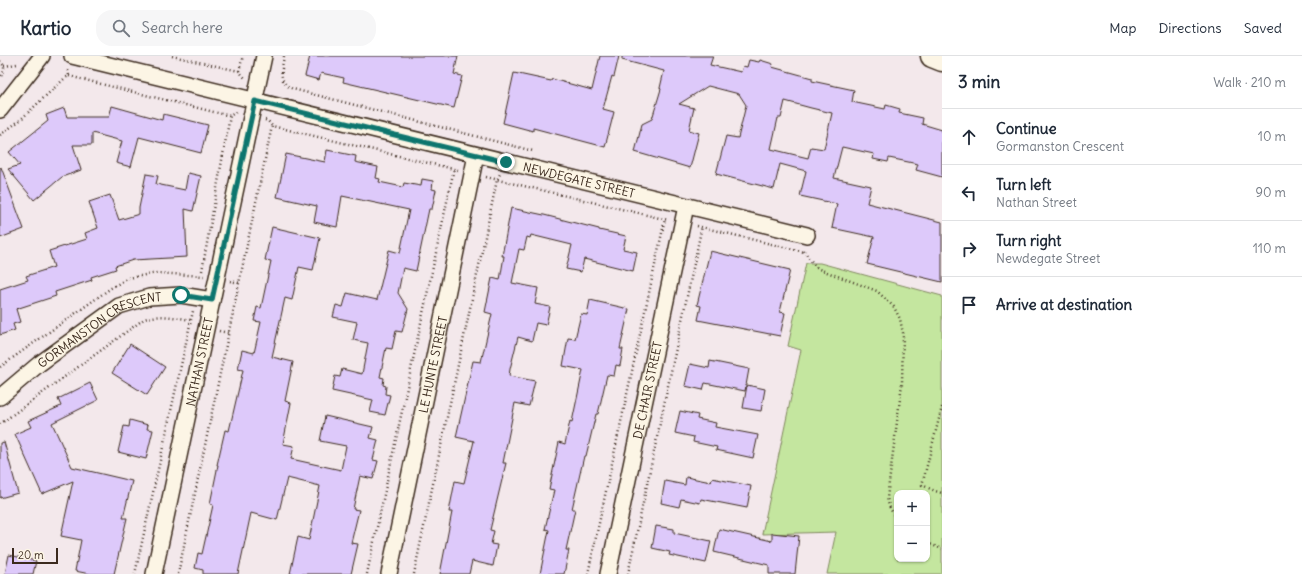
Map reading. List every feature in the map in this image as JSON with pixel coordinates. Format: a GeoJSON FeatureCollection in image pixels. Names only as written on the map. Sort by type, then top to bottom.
{"type":"FeatureCollection","features":[{"type":"Feature","properties":{"kind":"highway"},"geometry":{"type":"LineString","coordinates":[[932,56],[942,58]]}},
{"type":"Feature","properties":{"kind":"highway"},"geometry":{"type":"LineString","coordinates":[[938,56],[942,58]]}},
{"type":"Feature","properties":{"kind":"street"},"geometry":{"type":"LineString","coordinates":[[0,110],[42,56]]}},
{"type":"Feature","properties":{"kind":"street","name":"NATHAN STREET"},"geometry":{"type":"LineString","coordinates":[[154,574],[264,56]]}},
{"type":"Feature","properties":{"kind":"street","name":"NEWDEGATE STREET"},"geometry":{"type":"LineString","coordinates":[[69,60],[255,101],[807,235]]}},
{"type":"Feature","properties":{"kind":"street","name":"LE HUNTE STREET"},"geometry":{"type":"LineString","coordinates":[[389,574],[476,154]]}},
{"type":"Feature","properties":{"kind":"street","name":"DE CHAIR STREET"},"geometry":{"type":"LineString","coordinates":[[608,574],[686,206]]}},
{"type":"Feature","properties":{"kind":"street","name":"GORMANSTON CRESCENT"},"geometry":{"type":"LineString","coordinates":[[0,397],[39,364],[119,306],[149,297],[181,295],[212,300]]}},
{"type":"Feature","properties":{"kind":"path"},"geometry":{"type":"LineString","coordinates":[[172,56],[239,71],[243,56]]}},
{"type":"Feature","properties":{"kind":"path"},"geometry":{"type":"LineString","coordinates":[[284,56],[281,75],[282,78],[287,86],[296,90]]}},
{"type":"Feature","properties":{"kind":"path"},"geometry":{"type":"LineString","coordinates":[[69,60],[69,76]]}},
{"type":"Feature","properties":{"kind":"path"},"geometry":{"type":"LineString","coordinates":[[0,61],[4,66],[4,71],[0,78]]}},
{"type":"Feature","properties":{"kind":"path"},"geometry":{"type":"LineString","coordinates":[[0,135],[69,76],[230,116]]}},
{"type":"Feature","properties":{"kind":"path"},"geometry":{"type":"LineString","coordinates":[[135,574],[196,298],[230,116],[237,111]]}},
{"type":"Feature","properties":{"kind":"path"},"geometry":{"type":"LineString","coordinates":[[178,574],[272,126],[804,252],[819,269],[877,291],[894,307],[900,319],[903,334],[902,384],[887,498],[894,516]]}},
{"type":"Feature","properties":{"kind":"path"},"geometry":{"type":"LineString","coordinates":[[414,574],[497,180],[506,162],[509,145]]}},
{"type":"Feature","properties":{"kind":"path"},"geometry":{"type":"LineString","coordinates":[[367,574],[454,169]]}},
{"type":"Feature","properties":{"kind":"path"},"geometry":{"type":"LineString","coordinates":[[588,574],[668,201]]}},
{"type":"Feature","properties":{"kind":"path"},"geometry":{"type":"LineString","coordinates":[[628,574],[705,210]]}},
{"type":"Feature","properties":{"kind":"path"},"geometry":{"type":"LineString","coordinates":[[804,252],[807,235]]}},
{"type":"Feature","properties":{"kind":"path"},"geometry":{"type":"LineString","coordinates":[[0,424],[144,319],[152,316],[170,316],[190,320],[206,327],[228,333]]}},
{"type":"Feature","properties":{"kind":"path"},"geometry":{"type":"LineString","coordinates":[[942,407],[922,485],[942,493]]}},
{"type":"Feature","properties":{"kind":"path"},"geometry":{"type":"LineString","coordinates":[[930,544],[942,549]]}},
{"type":"Feature","properties":{"kind":"green space"},"geometry":{"type":"Polygon","coordinates":[[[806,263],[820,263],[942,296],[942,574],[827,574],[836,532],[762,534],[801,350],[788,346],[806,263]]]}},
{"type":"Feature","properties":{"kind":"building"},"geometry":{"type":"Polygon","coordinates":[[[310,56],[458,56],[454,74],[462,76],[454,108],[343,82],[344,78],[321,73],[319,80],[305,76],[310,56]]]}},
{"type":"Feature","properties":{"kind":"building"},"geometry":{"type":"Polygon","coordinates":[[[600,56],[619,56],[614,77],[612,76],[603,109],[614,112],[605,147],[533,128],[533,131],[503,123],[514,73],[551,81],[552,79],[592,90],[600,56]]]}},
{"type":"Feature","properties":{"kind":"building"},"geometry":{"type":"Polygon","coordinates":[[[622,56],[713,56],[710,65],[741,72],[743,66],[747,67],[749,60],[759,62],[760,60],[773,64],[772,67],[812,78],[812,81],[854,90],[852,102],[885,109],[886,105],[900,109],[899,113],[923,118],[922,124],[942,130],[942,177],[916,170],[918,164],[889,158],[888,162],[873,159],[874,154],[842,147],[834,178],[871,186],[867,203],[942,222],[942,282],[867,264],[874,237],[832,228],[837,204],[800,196],[806,171],[780,164],[774,189],[716,174],[726,136],[738,138],[746,105],[739,94],[708,86],[679,104],[694,108],[689,130],[699,133],[690,168],[635,152],[642,124],[652,119],[661,89],[664,71],[622,60],[622,56]],[[785,101],[781,118],[778,118],[771,149],[808,158],[811,147],[824,149],[832,113],[785,101]]]}},
{"type":"Feature","properties":{"kind":"building"},"geometry":{"type":"Polygon","coordinates":[[[112,106],[162,120],[163,114],[208,125],[201,153],[139,137],[131,167],[116,163],[122,141],[92,133],[92,145],[73,145],[81,170],[62,177],[34,200],[8,169],[20,165],[9,152],[48,121],[46,115],[64,108],[67,117],[109,117],[112,106]]]}},
{"type":"Feature","properties":{"kind":"building"},"geometry":{"type":"Polygon","coordinates":[[[327,150],[356,156],[355,162],[378,167],[376,178],[380,179],[379,182],[403,187],[404,183],[421,186],[422,179],[433,181],[432,189],[436,190],[432,209],[429,209],[416,271],[403,268],[398,293],[408,309],[402,332],[396,331],[392,349],[386,348],[380,377],[384,378],[383,385],[386,386],[385,394],[390,395],[385,415],[370,412],[373,400],[332,391],[335,376],[340,377],[342,369],[362,374],[368,343],[353,340],[357,322],[333,317],[336,305],[343,307],[347,293],[377,300],[389,250],[400,253],[409,210],[342,196],[337,227],[314,222],[317,206],[277,197],[286,154],[325,162],[327,150]]]}},
{"type":"Feature","properties":{"kind":"building"},"geometry":{"type":"Polygon","coordinates":[[[1,167],[24,229],[0,238],[0,168],[1,167]]]}},
{"type":"Feature","properties":{"kind":"building"},"geometry":{"type":"Polygon","coordinates":[[[188,173],[201,176],[193,211],[185,209],[187,257],[133,260],[115,266],[116,269],[91,277],[92,280],[55,292],[56,296],[16,309],[20,322],[13,324],[15,330],[0,335],[0,289],[28,280],[26,276],[54,267],[49,251],[87,239],[85,233],[98,228],[89,202],[110,195],[119,220],[139,214],[146,174],[158,176],[156,184],[185,190],[188,173]]]}},
{"type":"Feature","properties":{"kind":"building"},"geometry":{"type":"Polygon","coordinates":[[[511,208],[626,236],[623,249],[637,252],[633,271],[584,259],[581,272],[566,269],[572,245],[531,235],[530,238],[527,237],[524,250],[519,249],[512,283],[538,288],[535,304],[550,307],[546,325],[536,323],[532,341],[518,337],[510,369],[509,376],[535,381],[529,406],[515,403],[503,463],[506,463],[490,530],[494,531],[491,544],[497,545],[493,566],[472,561],[469,574],[440,574],[452,512],[449,512],[455,481],[464,483],[474,441],[456,437],[473,361],[481,362],[492,314],[485,312],[492,278],[500,280],[504,256],[502,256],[511,208]]]}},
{"type":"Feature","properties":{"kind":"building"},"geometry":{"type":"Polygon","coordinates":[[[272,227],[320,238],[313,270],[299,267],[292,300],[285,298],[272,357],[293,362],[285,401],[291,403],[283,444],[294,446],[291,459],[341,470],[346,446],[320,441],[325,416],[373,427],[370,438],[378,440],[373,460],[378,461],[373,479],[360,476],[353,509],[359,510],[351,543],[358,544],[351,574],[290,574],[298,537],[309,540],[320,486],[287,478],[277,520],[251,513],[238,574],[203,574],[203,570],[195,568],[198,553],[202,554],[213,505],[210,504],[217,465],[225,430],[229,431],[243,370],[238,369],[242,350],[254,353],[261,322],[254,321],[257,307],[261,308],[271,261],[265,260],[272,227]]]}},
{"type":"Feature","properties":{"kind":"building"},"geometry":{"type":"Polygon","coordinates":[[[710,251],[790,270],[780,312],[785,313],[780,336],[698,320],[701,306],[697,305],[710,251]]]}},
{"type":"Feature","properties":{"kind":"building"},"geometry":{"type":"Polygon","coordinates":[[[590,300],[629,309],[620,349],[623,349],[620,366],[616,365],[614,376],[607,375],[598,414],[596,414],[586,456],[584,456],[572,509],[575,509],[566,550],[569,550],[564,574],[540,574],[549,530],[545,529],[554,490],[549,489],[559,442],[565,444],[570,421],[572,422],[583,370],[563,366],[568,338],[575,339],[581,314],[587,315],[590,300]]]}},
{"type":"Feature","properties":{"kind":"building"},"geometry":{"type":"Polygon","coordinates":[[[130,344],[165,367],[147,395],[112,373],[130,344]]]}},
{"type":"Feature","properties":{"kind":"building"},"geometry":{"type":"Polygon","coordinates":[[[710,361],[749,369],[745,391],[705,383],[703,390],[685,386],[690,364],[709,368],[710,361]]]}},
{"type":"Feature","properties":{"kind":"building"},"geometry":{"type":"Polygon","coordinates":[[[90,383],[98,400],[52,423],[72,467],[132,481],[123,518],[127,518],[114,574],[90,574],[75,571],[81,540],[61,536],[73,481],[42,494],[15,434],[31,427],[28,421],[61,406],[58,399],[90,383]]]}},
{"type":"Feature","properties":{"kind":"building"},"geometry":{"type":"Polygon","coordinates":[[[747,385],[765,389],[761,411],[743,408],[747,385]]]}},
{"type":"Feature","properties":{"kind":"building"},"geometry":{"type":"Polygon","coordinates":[[[680,411],[698,415],[697,419],[716,423],[715,427],[758,435],[753,458],[716,450],[717,447],[693,442],[694,437],[675,433],[680,411]]]}},
{"type":"Feature","properties":{"kind":"building"},"geometry":{"type":"Polygon","coordinates":[[[130,420],[148,425],[147,429],[153,430],[146,459],[118,452],[124,426],[129,427],[130,420]]]}},
{"type":"Feature","properties":{"kind":"building"},"geometry":{"type":"Polygon","coordinates":[[[4,442],[18,493],[0,498],[0,443],[4,442]]]}},
{"type":"Feature","properties":{"kind":"building"},"geometry":{"type":"Polygon","coordinates":[[[686,477],[711,482],[712,478],[751,486],[747,508],[701,499],[700,503],[681,499],[679,507],[661,503],[665,481],[685,485],[686,477]]]}},
{"type":"Feature","properties":{"kind":"building"},"geometry":{"type":"Polygon","coordinates":[[[656,526],[674,529],[674,533],[711,541],[706,563],[669,555],[670,552],[652,548],[656,526]]]}},
{"type":"Feature","properties":{"kind":"building"},"geometry":{"type":"Polygon","coordinates":[[[719,529],[772,541],[772,533],[799,536],[795,574],[769,574],[769,565],[714,552],[719,529]]]}},
{"type":"Feature","properties":{"kind":"building"},"geometry":{"type":"Polygon","coordinates":[[[9,555],[36,561],[33,574],[5,574],[9,555]]]}},
{"type":"Feature","properties":{"kind":"route"},"geometry":{"type":"LineString","coordinates":[[181,295],[212,300],[255,101],[506,162]]}}]}
